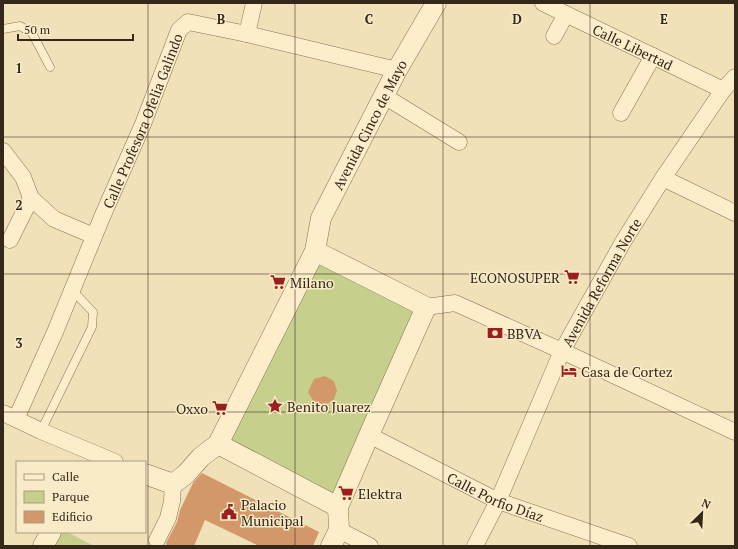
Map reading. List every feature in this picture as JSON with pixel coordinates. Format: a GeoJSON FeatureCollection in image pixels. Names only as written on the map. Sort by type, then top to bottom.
{"type":"FeatureCollection","features":[{"type":"Feature","properties":{"kind":"street"},"geometry":{"type":"LineString","coordinates":[[247,34],[254,3]]}},
{"type":"Feature","properties":{"kind":"street","name":"Avenida Cinco de Mayo"},"geometry":{"type":"LineString","coordinates":[[218,444],[315,251],[321,218],[397,70],[436,3]]}},
{"type":"Feature","properties":{"kind":"street","name":"Calle Libertad"},"geometry":{"type":"LineString","coordinates":[[543,3],[723,90]]}},
{"type":"Feature","properties":{"kind":"street"},"geometry":{"type":"LineString","coordinates":[[554,36],[566,14]]}},
{"type":"Feature","properties":{"kind":"street","name":"Calle Profesora Ofelia Galindo"},"geometry":{"type":"LineString","coordinates":[[9,416],[55,332],[94,236],[143,124],[179,30],[188,22],[247,34],[397,70]]}},
{"type":"Feature","properties":{"kind":"street"},"geometry":{"type":"LineString","coordinates":[[621,113],[653,56]]}},
{"type":"Feature","properties":{"kind":"street","name":"Avenida Reforma Norte"},"geometry":{"type":"LineString","coordinates":[[475,546],[498,501],[562,351],[623,242],[663,178],[723,90],[735,77]]}},
{"type":"Feature","properties":{"kind":"street"},"geometry":{"type":"LineString","coordinates":[[384,96],[459,142]]}},
{"type":"Feature","properties":{"kind":"street"},"geometry":{"type":"LineString","coordinates":[[3,151],[23,177],[30,198],[54,219],[94,236]]}},
{"type":"Feature","properties":{"kind":"street"},"geometry":{"type":"LineString","coordinates":[[663,178],[735,213]]}},
{"type":"Feature","properties":{"kind":"street"},"geometry":{"type":"LineString","coordinates":[[10,240],[30,198]]}},
{"type":"Feature","properties":{"kind":"street"},"geometry":{"type":"LineString","coordinates":[[315,251],[426,307],[455,303],[735,432]]}},
{"type":"Feature","properties":{"kind":"street"},"geometry":{"type":"LineString","coordinates":[[370,546],[335,538],[338,507],[368,435],[426,307]]}},
{"type":"Feature","properties":{"kind":"street"},"geometry":{"type":"LineString","coordinates":[[9,416],[113,461]]}},
{"type":"Feature","properties":{"kind":"street","name":"Calle Porfio Díaz"},"geometry":{"type":"LineString","coordinates":[[368,435],[498,501],[629,546]]}},
{"type":"Feature","properties":{"kind":"street"},"geometry":{"type":"LineString","coordinates":[[157,540],[168,518],[172,501],[173,484],[186,474],[201,457],[218,444],[338,507]]}},
{"type":"Feature","properties":{"kind":"street"},"geometry":{"type":"LineString","coordinates":[[146,474],[173,484]]}},
{"type":"Feature","properties":{"kind":"street"},"geometry":{"type":"LineString","coordinates":[[43,546],[50,533]]}},
{"type":"Feature","properties":{"kind":"lane"},"geometry":{"type":"LineString","coordinates":[[3,29],[20,26],[32,33],[50,67]]}},
{"type":"Feature","properties":{"kind":"lane"},"geometry":{"type":"LineString","coordinates":[[41,431],[92,327],[93,312],[72,290]]}},
{"type":"Feature","properties":{"kind":"green space"},"geometry":{"type":"Polygon","coordinates":[[[304,251],[418,305],[327,509],[207,450],[304,251]]]}},
{"type":"Feature","properties":{"kind":"green space"},"geometry":{"type":"Polygon","coordinates":[[[49,533],[69,533],[94,546],[44,546],[49,533]]]}},
{"type":"Feature","properties":{"kind":"building"},"geometry":{"type":"Polygon","coordinates":[[[325,376],[334,381],[337,391],[333,401],[323,405],[314,402],[308,392],[314,379],[325,376]]]}},
{"type":"Feature","properties":{"kind":"building","name":"Palacio Municipal"},"geometry":{"type":"Polygon","coordinates":[[[202,473],[319,532],[313,546],[259,546],[205,520],[194,546],[167,546],[166,543],[177,522],[180,510],[193,483],[202,473]]]}},
{"type":"Feature","properties":{"kind":"place","name":"ECONOSUPER"},"geometry":{"type":"Point","coordinates":[572,277]}},
{"type":"Feature","properties":{"kind":"place","name":"Milano"},"geometry":{"type":"Point","coordinates":[278,282]}},
{"type":"Feature","properties":{"kind":"place","name":"BBVA"},"geometry":{"type":"Point","coordinates":[495,333]}},
{"type":"Feature","properties":{"kind":"place","name":"Casa de Cortez"},"geometry":{"type":"Point","coordinates":[569,371]}},
{"type":"Feature","properties":{"kind":"place","name":"Benito Juarez"},"geometry":{"type":"Point","coordinates":[275,406]}},
{"type":"Feature","properties":{"kind":"place","name":"Oxxo"},"geometry":{"type":"Point","coordinates":[220,408]}},
{"type":"Feature","properties":{"kind":"place","name":"Elektra"},"geometry":{"type":"Point","coordinates":[346,493]}},
{"type":"Feature","properties":{"kind":"place","name":"Palacio Municipal"},"geometry":{"type":"Point","coordinates":[229,512]}}]}
